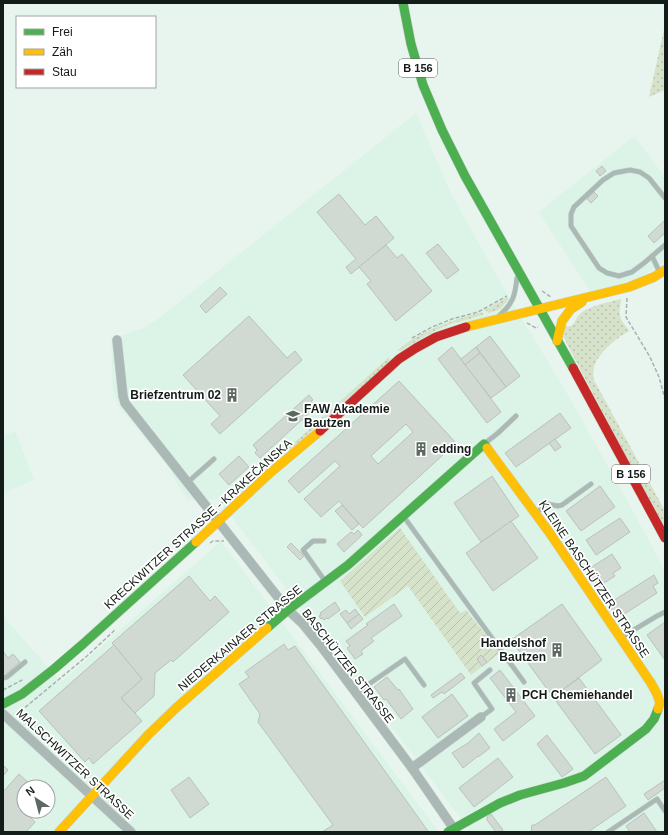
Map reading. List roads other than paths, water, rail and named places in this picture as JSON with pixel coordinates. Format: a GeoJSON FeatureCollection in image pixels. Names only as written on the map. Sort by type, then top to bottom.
{"type":"FeatureCollection","features":[{"type":"Feature","properties":{"kind":"street","name":"B 156"},"geometry":{"type":"LineString","coordinates":[[403,3],[411,44],[424,85],[442,130],[465,176],[596,410],[665,538]]}},
{"type":"Feature","properties":{"kind":"street"},"geometry":{"type":"LineString","coordinates":[[540,310],[629,287],[663,272]]}},
{"type":"Feature","properties":{"kind":"street"},"geometry":{"type":"LineString","coordinates":[[557,341],[562,321],[571,309],[587,298]]}},
{"type":"Feature","properties":{"kind":"street","name":"KRECKWITZER STRASSE - KRAKEČANSKA"},"geometry":{"type":"LineString","coordinates":[[3,704],[22,694],[54,669],[399,359],[436,337],[465,327],[540,310]]}},
{"type":"Feature","properties":{"kind":"street","name":"BASCHÜTZER STRASSE"},"geometry":{"type":"LineString","coordinates":[[117,340],[123,396],[126,403],[288,610],[302,623],[321,646],[412,768],[453,831]]}},
{"type":"Feature","properties":{"kind":"street","name":"KLEINE BASCHÜTZER STRASSE"},"geometry":{"type":"LineString","coordinates":[[453,831],[500,803],[520,795],[584,776],[646,729],[654,719],[660,703],[651,683],[621,638],[559,547],[484,444]]}},
{"type":"Feature","properties":{"kind":"street","name":"NIEDERKAINAER STRASSE"},"geometry":{"type":"LineString","coordinates":[[59,832],[148,735],[176,708],[288,610],[348,565],[484,444]]}},
{"type":"Feature","properties":{"kind":"street","name":"MALSCHWITZER STRASSE"},"geometry":{"type":"LineString","coordinates":[[3,714],[131,832]]}},
{"type":"Feature","properties":{"kind":"street"},"geometry":{"type":"LineString","coordinates":[[412,768],[481,717]]}},
{"type":"Feature","properties":{"kind":"lane"},"geometry":{"type":"LineString","coordinates":[[665,198],[649,178],[640,172],[630,170],[614,173],[602,180],[574,207],[570,214],[571,226],[599,268],[607,273],[619,276],[632,272],[665,245]]}},
{"type":"Feature","properties":{"kind":"lane"},"geometry":{"type":"LineString","coordinates":[[652,256],[663,272]]}},
{"type":"Feature","properties":{"kind":"lane"},"geometry":{"type":"LineString","coordinates":[[491,321],[509,307],[516,291],[518,272]]}},
{"type":"Feature","properties":{"kind":"lane"},"geometry":{"type":"LineString","coordinates":[[484,444],[516,416]]}},
{"type":"Feature","properties":{"kind":"lane"},"geometry":{"type":"LineString","coordinates":[[188,482],[214,459]]}},
{"type":"Feature","properties":{"kind":"lane"},"geometry":{"type":"LineString","coordinates":[[535,514],[548,504],[558,506],[562,505],[591,484]]}},
{"type":"Feature","properties":{"kind":"lane"},"geometry":{"type":"LineString","coordinates":[[403,516],[524,682]]}},
{"type":"Feature","properties":{"kind":"lane"},"geometry":{"type":"LineString","coordinates":[[324,541],[313,541],[303,550],[326,582]]}},
{"type":"Feature","properties":{"kind":"lane"},"geometry":{"type":"LineString","coordinates":[[621,638],[665,612]]}},
{"type":"Feature","properties":{"kind":"lane"},"geometry":{"type":"LineString","coordinates":[[356,693],[405,658],[424,685]]}},
{"type":"Feature","properties":{"kind":"lane"},"geometry":{"type":"LineString","coordinates":[[3,678],[7,677],[25,662]]}},
{"type":"Feature","properties":{"kind":"lane"},"geometry":{"type":"LineString","coordinates":[[481,717],[492,709],[474,683],[490,670]]}},
{"type":"Feature","properties":{"kind":"lane"},"geometry":{"type":"LineString","coordinates":[[608,832],[657,799],[665,811]]}},
{"type":"Feature","properties":{"kind":"place","name":"Briefzentrum 02"},"geometry":{"type":"Point","coordinates":[232,395]}},
{"type":"Feature","properties":{"kind":"place","name":"FAW Akademie Bautzen"},"geometry":{"type":"Point","coordinates":[293,416]}},
{"type":"Feature","properties":{"kind":"place","name":"edding"},"geometry":{"type":"Point","coordinates":[421,449]}},
{"type":"Feature","properties":{"kind":"place","name":"Handelshof Bautzen"},"geometry":{"type":"Point","coordinates":[557,650]}},
{"type":"Feature","properties":{"kind":"place","name":"PCH Chemiehandel"},"geometry":{"type":"Point","coordinates":[511,695]}}]}
